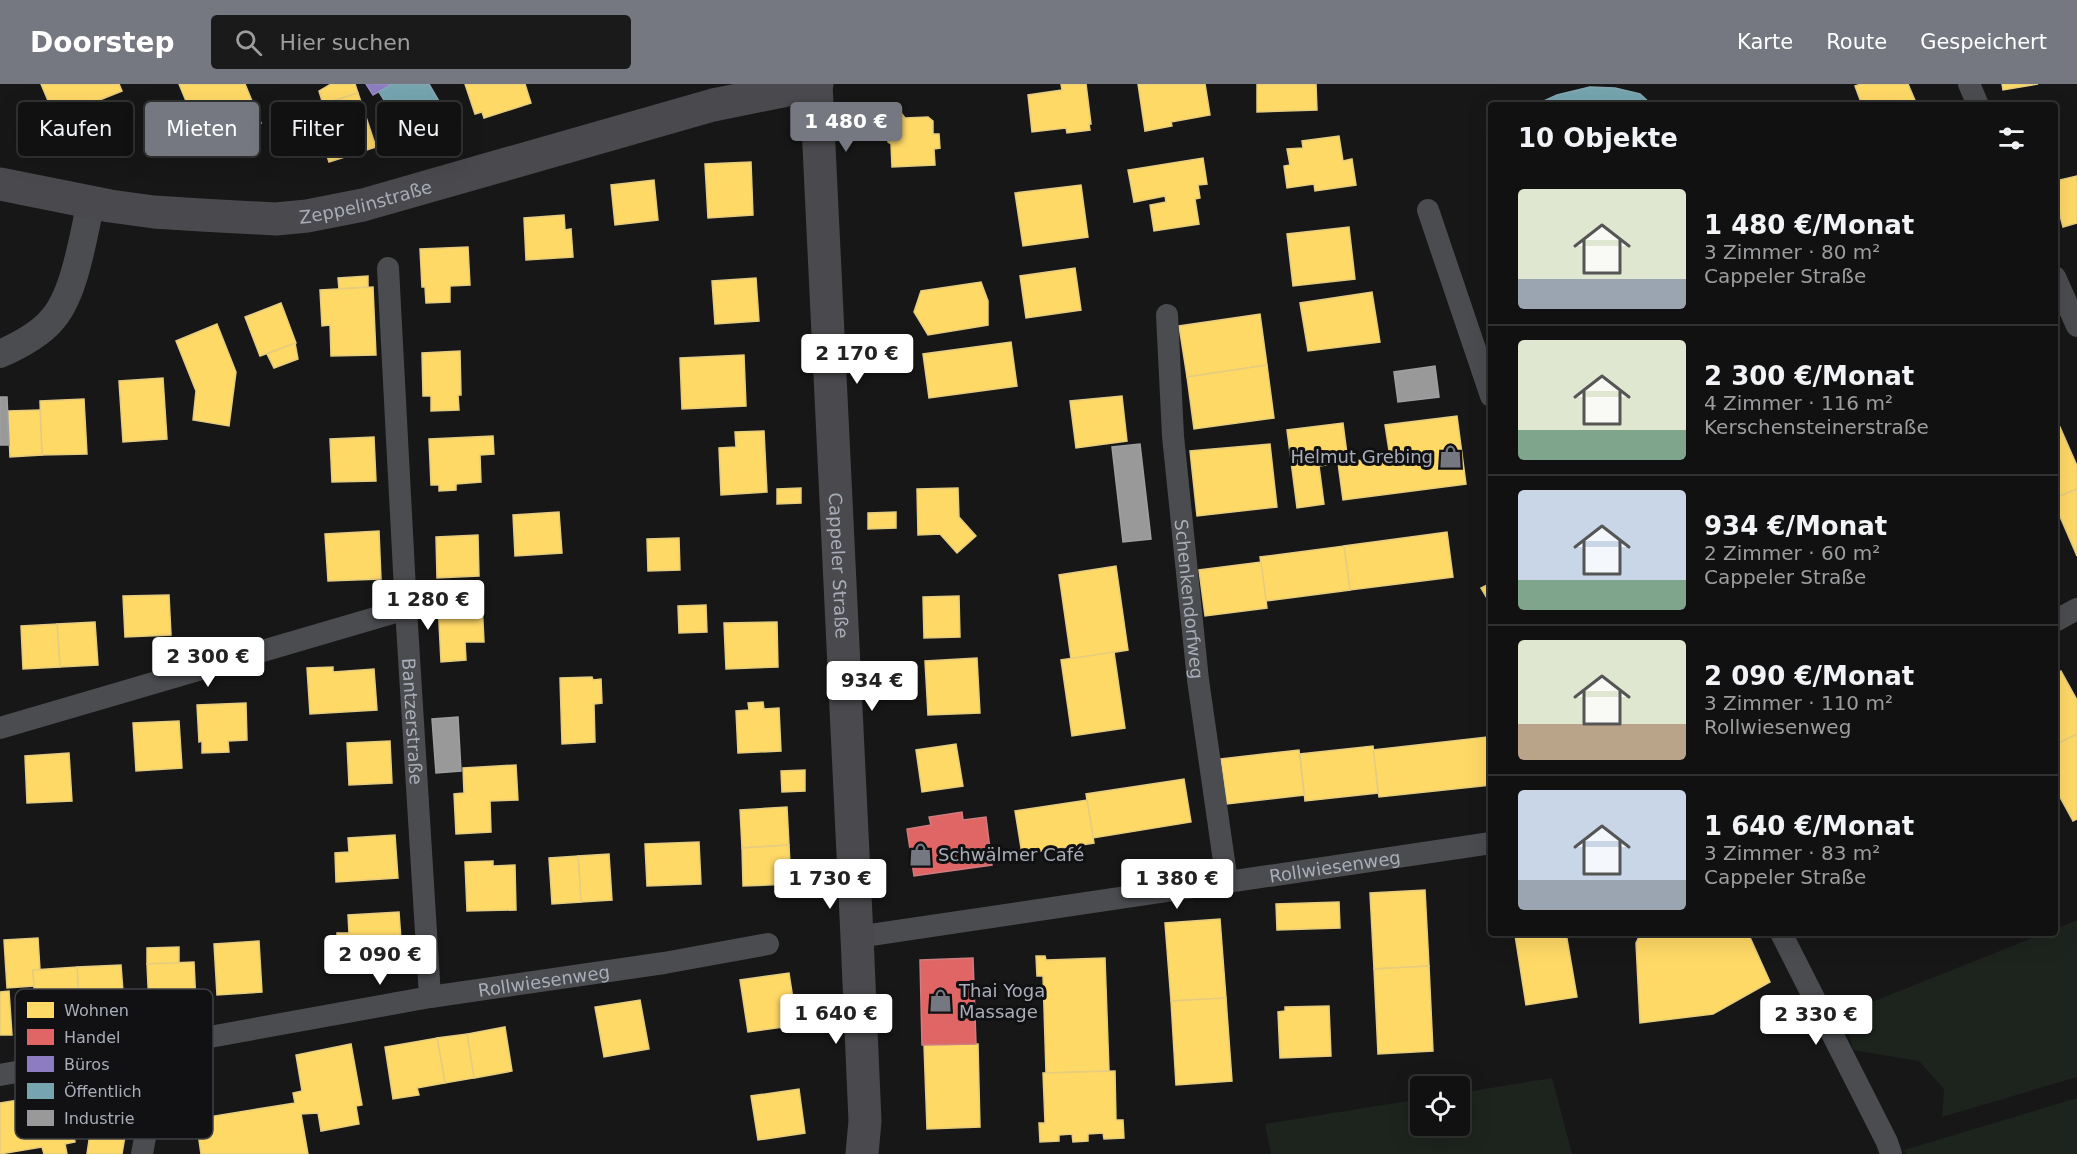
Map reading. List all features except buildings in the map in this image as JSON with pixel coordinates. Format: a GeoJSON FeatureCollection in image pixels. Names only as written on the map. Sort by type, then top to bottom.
{"type":"FeatureCollection","features":[{"type":"Feature","properties":{"kind":"main road","name":"Zeppelinstraße"},"geometry":{"type":"LineString","coordinates":[[0,184],[154,212],[276,219],[319,214],[379,201],[713,105],[816,84]]}},
{"type":"Feature","properties":{"kind":"main road","name":"Cappeler Straße"},"geometry":{"type":"LineString","coordinates":[[816,84],[865,1121],[862,1154]]}},
{"type":"Feature","properties":{"kind":"street"},"geometry":{"type":"LineString","coordinates":[[1969,84],[1977,102]]}},
{"type":"Feature","properties":{"kind":"street"},"geometry":{"type":"LineString","coordinates":[[0,354],[40,332],[59,312],[75,269],[91,202]]}},
{"type":"Feature","properties":{"kind":"street"},"geometry":{"type":"LineString","coordinates":[[1428,210],[1488,387]]}},
{"type":"Feature","properties":{"kind":"street","name":"Bantzerstraße"},"geometry":{"type":"LineString","coordinates":[[388,268],[430,997]]}},
{"type":"Feature","properties":{"kind":"street"},"geometry":{"type":"LineString","coordinates":[[2058,284],[2077,326]]}},
{"type":"Feature","properties":{"kind":"street","name":"Schenkendorfweg"},"geometry":{"type":"LineString","coordinates":[[1167,315],[1173,436],[1197,669],[1227,882]]}},
{"type":"Feature","properties":{"kind":"street"},"geometry":{"type":"LineString","coordinates":[[0,728],[406,609]]}},
{"type":"Feature","properties":{"kind":"street"},"geometry":{"type":"LineString","coordinates":[[2058,619],[2077,609]]}},
{"type":"Feature","properties":{"kind":"street","name":"Rollwiesenweg"},"geometry":{"type":"LineString","coordinates":[[857,937],[1488,843]]}},
{"type":"Feature","properties":{"kind":"street"},"geometry":{"type":"LineString","coordinates":[[1783,936],[1891,1154]]}},
{"type":"Feature","properties":{"kind":"street","name":"Rollwiesenweg"},"geometry":{"type":"LineString","coordinates":[[213,1036],[430,997],[664,963],[768,944]]}},
{"type":"Feature","properties":{"kind":"street","name":"Rollwiesenweg"},"geometry":{"type":"LineString","coordinates":[[0,1075],[15,1072]]}},
{"type":"Feature","properties":{"kind":"street"},"geometry":{"type":"LineString","coordinates":[[142,1154],[145,1139]]}},
{"type":"Feature","properties":{"kind":"shaded area"},"geometry":{"type":"Polygon","coordinates":[[[2077,920],[2077,1077],[1942,1117],[1944,1089],[1919,1061],[1853,1050],[1844,1013],[2037,936],[2058,936],[2058,928],[2077,920]]]}},
{"type":"Feature","properties":{"kind":"shaded area"},"geometry":{"type":"Polygon","coordinates":[[[1552,1078],[1572,1154],[1271,1154],[1265,1124],[1410,1101],[1410,1136],[1470,1136],[1470,1091],[1552,1078]]]}},
{"type":"Feature","properties":{"kind":"shaded area"},"geometry":{"type":"Polygon","coordinates":[[[2077,1098],[2077,1154],[1906,1154],[1904,1150],[2077,1098]]]}},
{"type":"Feature","properties":{"kind":"place","name":"Helmut Grebing"},"geometry":{"type":"Point","coordinates":[1451,456]}},
{"type":"Feature","properties":{"kind":"place","name":"Schwälmer Café"},"geometry":{"type":"Point","coordinates":[920,854]}},
{"type":"Feature","properties":{"kind":"place","name":"Thai Yoga Massage"},"geometry":{"type":"Point","coordinates":[941,1000]}}]}
